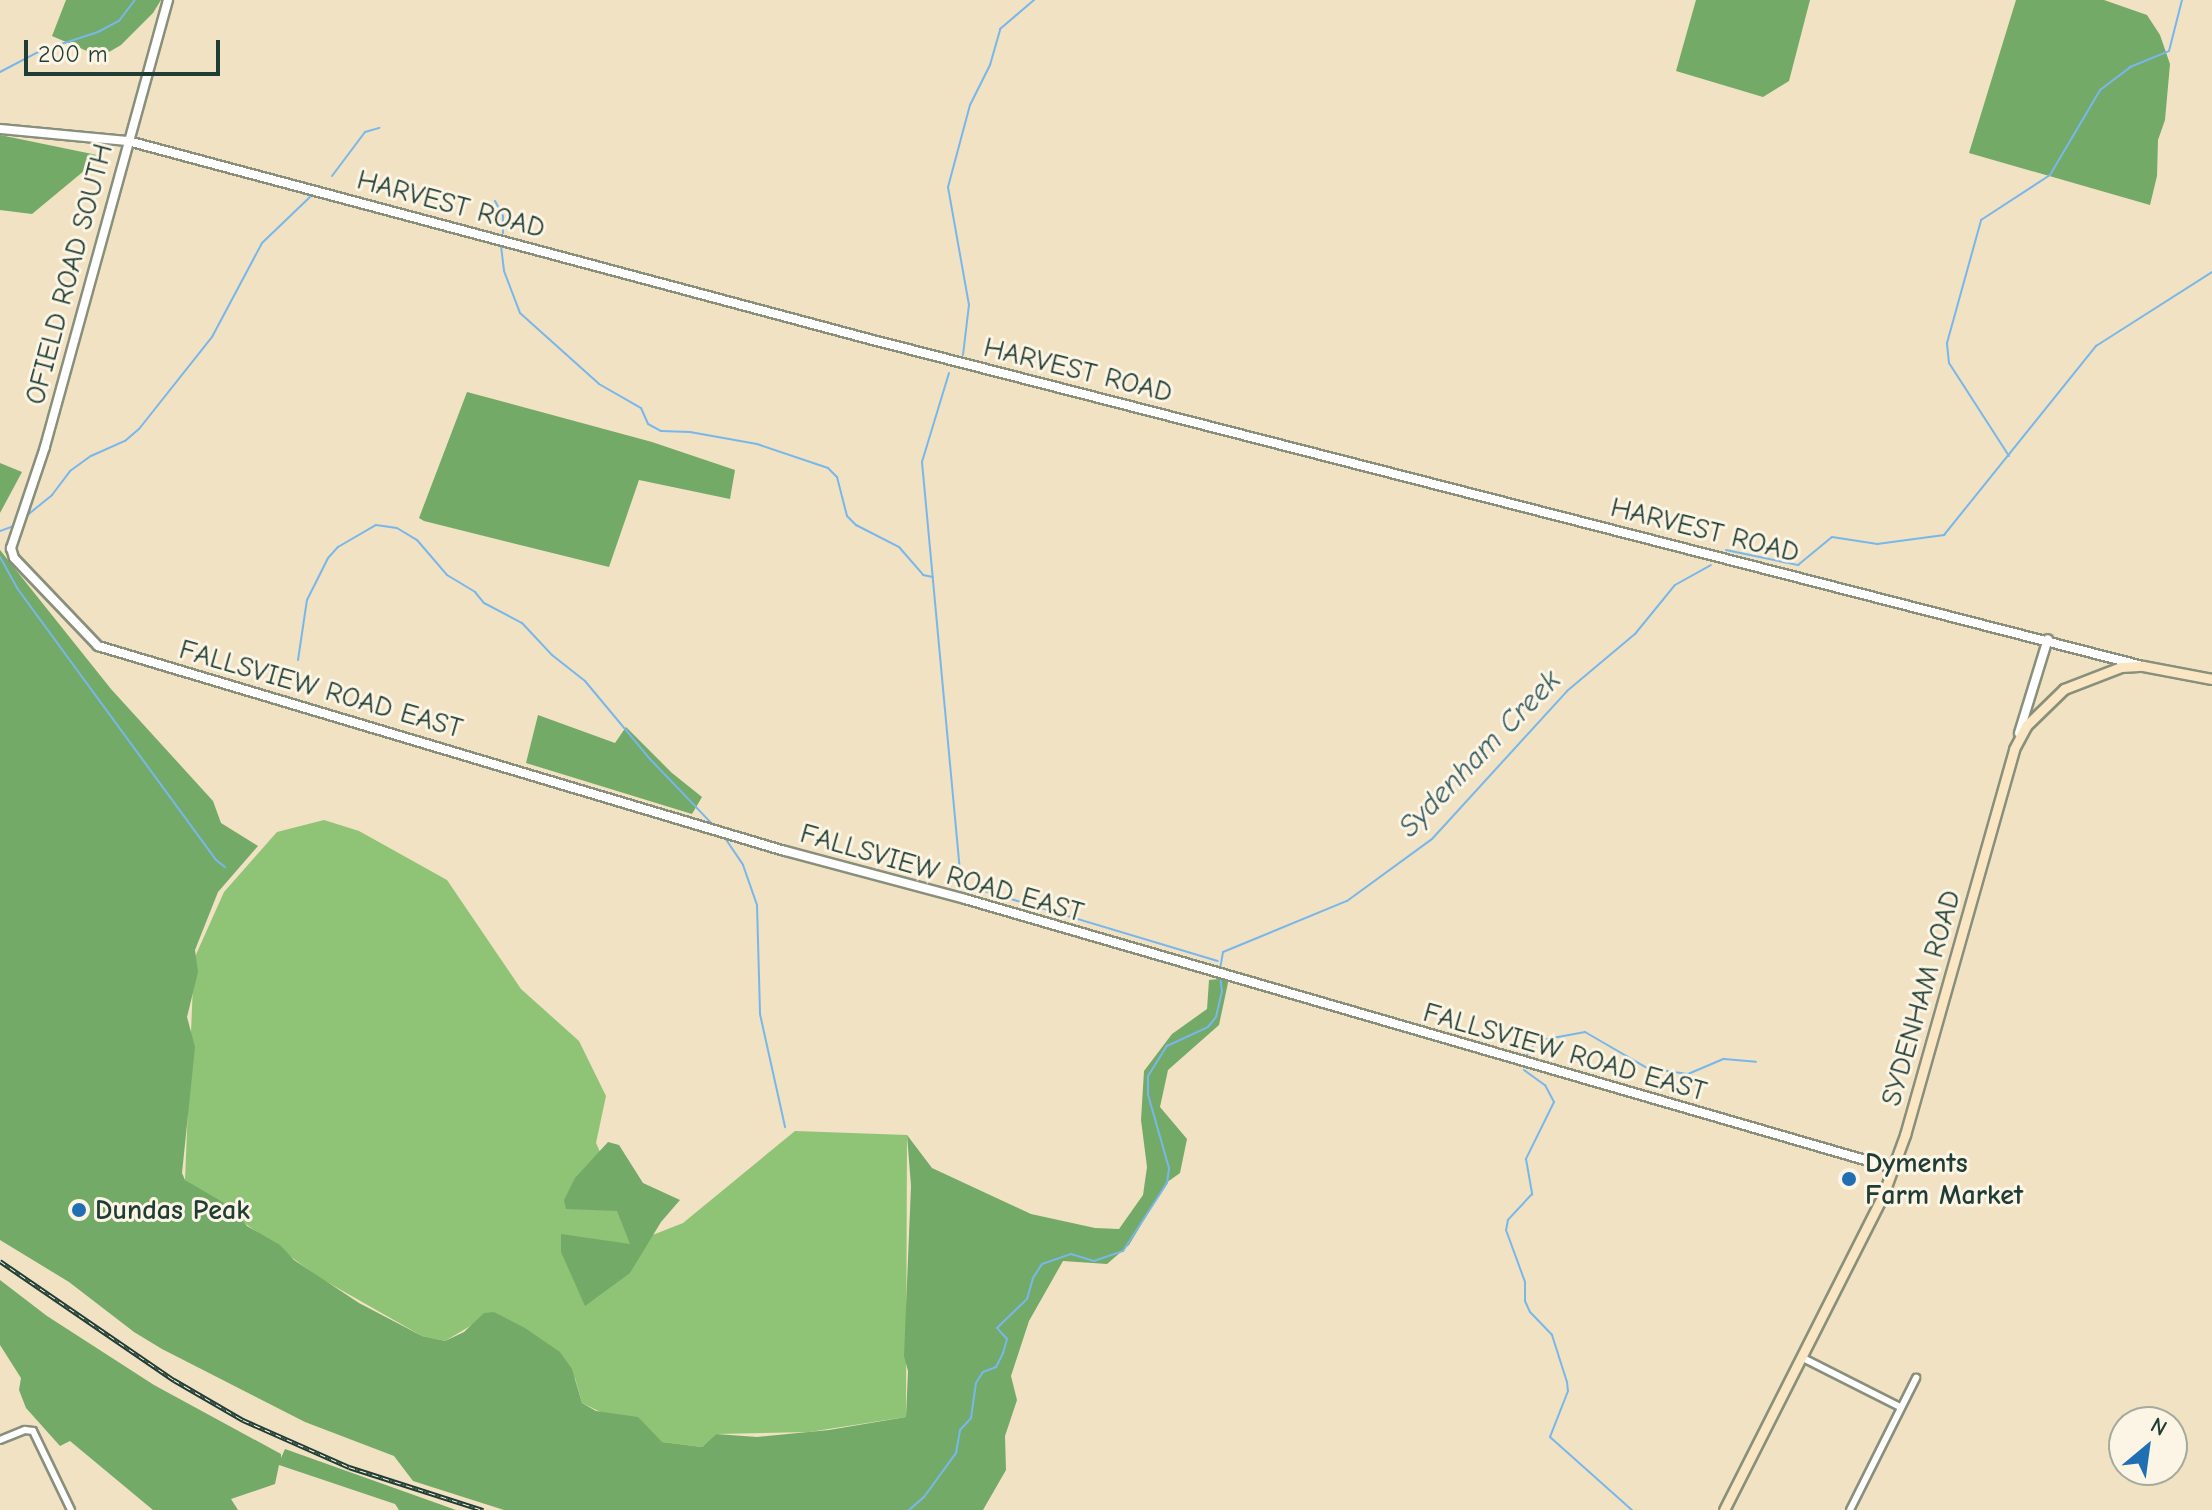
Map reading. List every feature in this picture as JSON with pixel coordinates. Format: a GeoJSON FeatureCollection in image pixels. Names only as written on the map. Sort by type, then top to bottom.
{"type":"FeatureCollection","features":[{"type":"Feature","properties":{"kind":"main road","name":"SYDENHAM ROAD"},"geometry":{"type":"LineString","coordinates":[[1724,1510],[1803,1358],[1893,1168],[2014,749],[2038,711],[2064,689],[2099,673],[2143,666],[2212,679]]}},
{"type":"Feature","properties":{"kind":"street","name":"OFIELD ROAD SOUTH"},"geometry":{"type":"LineString","coordinates":[[14,558],[11,548],[45,447],[168,0]]}},
{"type":"Feature","properties":{"kind":"street","name":"HARVEST ROAD"},"geometry":{"type":"LineString","coordinates":[[0,129],[128,141],[859,337],[2048,639],[2143,666]]}},
{"type":"Feature","properties":{"kind":"street","name":"FALLSVIEW ROAD EAST"},"geometry":{"type":"LineString","coordinates":[[14,558],[90,640],[107,650],[785,851],[965,899],[1893,1168]]}},
{"type":"Feature","properties":{"kind":"street","name":"SYDENHAM ROAD"},"geometry":{"type":"LineString","coordinates":[[2014,749],[2048,639]]}},
{"type":"Feature","properties":{"kind":"street"},"geometry":{"type":"LineString","coordinates":[[1803,1358],[1900,1407]]}},
{"type":"Feature","properties":{"kind":"street"},"geometry":{"type":"LineString","coordinates":[[1850,1510],[1916,1378]]}},
{"type":"Feature","properties":{"kind":"street"},"geometry":{"type":"LineString","coordinates":[[0,1440],[25,1430],[33,1431],[71,1510]]}},
{"type":"Feature","properties":{"kind":"green space"},"geometry":{"type":"Polygon","coordinates":[[[66,0],[161,0],[153,13],[121,45],[109,52],[94,54],[52,36],[66,0]]]}},
{"type":"Feature","properties":{"kind":"green space"},"geometry":{"type":"Polygon","coordinates":[[[1696,0],[1810,0],[1789,81],[1763,97],[1676,71],[1696,0]]]}},
{"type":"Feature","properties":{"kind":"green space"},"geometry":{"type":"Polygon","coordinates":[[[2016,0],[2104,0],[2147,15],[2160,35],[2170,64],[2165,120],[2158,140],[2157,176],[2150,205],[1969,153],[2016,0]]]}},
{"type":"Feature","properties":{"kind":"green space"},"geometry":{"type":"Polygon","coordinates":[[[0,135],[102,156],[32,214],[0,210],[0,135]]]}},
{"type":"Feature","properties":{"kind":"green space"},"geometry":{"type":"Polygon","coordinates":[[[467,392],[652,442],[735,470],[730,499],[639,480],[609,567],[424,521],[419,518],[467,392]]]}},
{"type":"Feature","properties":{"kind":"green space"},"geometry":{"type":"Polygon","coordinates":[[[0,463],[22,472],[0,513],[0,463]]]}},
{"type":"Feature","properties":{"kind":"green space"},"geometry":{"type":"Polygon","coordinates":[[[0,550],[111,689],[213,801],[221,823],[258,846],[218,892],[195,950],[198,972],[187,1017],[195,1047],[182,1173],[185,1180],[231,1207],[247,1226],[280,1245],[294,1260],[359,1303],[422,1336],[445,1341],[464,1332],[484,1313],[494,1312],[525,1328],[560,1352],[572,1369],[582,1403],[596,1411],[638,1417],[662,1442],[702,1447],[716,1434],[757,1437],[829,1430],[906,1417],[908,1371],[904,1356],[911,1186],[907,1135],[932,1168],[1031,1214],[1095,1228],[1119,1229],[1143,1195],[1147,1167],[1141,1120],[1144,1071],[1172,1034],[1207,1009],[1209,980],[1229,978],[1219,1025],[1168,1070],[1160,1107],[1187,1139],[1180,1173],[1166,1183],[1129,1245],[1107,1264],[1063,1261],[1029,1321],[1011,1376],[1017,1400],[1005,1436],[1006,1470],[983,1510],[504,1510],[413,1481],[394,1456],[305,1422],[162,1349],[134,1332],[69,1282],[0,1240],[0,550]]]}},
{"type":"Feature","properties":{"kind":"green space"},"geometry":{"type":"Polygon","coordinates":[[[538,715],[615,743],[626,727],[672,773],[702,797],[692,814],[526,763],[538,715]]]}},
{"type":"Feature","properties":{"kind":"green space"},"geometry":{"type":"Polygon","coordinates":[[[324,820],[359,831],[447,880],[521,989],[579,1041],[606,1096],[596,1143],[640,1240],[683,1223],[795,1131],[907,1135],[906,1417],[809,1432],[716,1434],[702,1447],[662,1442],[582,1403],[575,1378],[494,1312],[445,1341],[422,1336],[320,1278],[185,1180],[194,959],[224,892],[277,832],[324,820]]]}},
{"type":"Feature","properties":{"kind":"green space"},"geometry":{"type":"Polygon","coordinates":[[[608,1142],[619,1145],[643,1183],[680,1200],[661,1222],[630,1273],[585,1306],[561,1252],[561,1234],[630,1244],[617,1211],[566,1209],[564,1200],[575,1178],[608,1142]]]}},
{"type":"Feature","properties":{"kind":"green space"},"geometry":{"type":"Polygon","coordinates":[[[0,1280],[47,1316],[154,1385],[281,1454],[281,1458],[285,1449],[456,1510],[399,1510],[395,1504],[279,1465],[275,1484],[231,1499],[238,1510],[153,1510],[70,1441],[60,1446],[26,1408],[19,1390],[21,1378],[0,1345],[0,1280]]]}},
{"type":"Feature","properties":{"kind":"waterway"},"geometry":{"type":"LineString","coordinates":[[0,72],[40,51],[98,32],[119,21],[135,0]]}},
{"type":"Feature","properties":{"kind":"waterway"},"geometry":{"type":"LineString","coordinates":[[963,355],[969,305],[948,187],[970,105],[990,65],[1000,29],[1034,0]]}},
{"type":"Feature","properties":{"kind":"waterway"},"geometry":{"type":"LineString","coordinates":[[2009,456],[1949,363],[1947,343],[1981,220],[2050,175],[2100,90],[2130,67],[2169,51],[2182,0]]}},
{"type":"Feature","properties":{"kind":"waterway"},"geometry":{"type":"LineString","coordinates":[[332,176],[365,132],[379,128]]}},
{"type":"Feature","properties":{"kind":"waterway"},"geometry":{"type":"LineString","coordinates":[[25,517],[52,495],[70,471],[91,456],[125,441],[139,429],[212,337],[262,243],[312,195]]}},
{"type":"Feature","properties":{"kind":"waterway"},"geometry":{"type":"LineString","coordinates":[[495,201],[503,216],[503,233]]}},
{"type":"Feature","properties":{"kind":"waterway"},"geometry":{"type":"LineString","coordinates":[[501,246],[504,271],[520,313],[599,384],[641,408],[648,424],[661,431],[690,432],[757,444],[828,468],[837,477],[847,516],[856,525],[899,547],[923,575],[933,577]]}},
{"type":"Feature","properties":{"kind":"waterway","name":"Sydenham Creek"},"geometry":{"type":"LineString","coordinates":[[1726,550],[1798,565],[1832,537],[1877,544],[1944,535],[2096,346],[2212,272]]}},
{"type":"Feature","properties":{"kind":"waterway"},"geometry":{"type":"LineString","coordinates":[[949,373],[922,462],[961,884],[1218,961]]}},
{"type":"Feature","properties":{"kind":"waterway"},"geometry":{"type":"LineString","coordinates":[[298,660],[307,600],[328,558],[338,547],[376,525],[397,528],[417,540],[447,575],[475,592],[484,603],[522,623],[552,655],[585,681],[650,759],[716,828]]}},
{"type":"Feature","properties":{"kind":"waterway"},"geometry":{"type":"LineString","coordinates":[[0,531],[14,526]]}},
{"type":"Feature","properties":{"kind":"waterway"},"geometry":{"type":"LineString","coordinates":[[0,557],[17,588],[215,859],[225,867]]}},
{"type":"Feature","properties":{"kind":"waterway","name":"Sydenham Creek"},"geometry":{"type":"LineString","coordinates":[[1220,969],[1223,952],[1347,901],[1432,839],[1567,691],[1635,634],[1675,585],[1711,565]]}},
{"type":"Feature","properties":{"kind":"waterway"},"geometry":{"type":"LineString","coordinates":[[723,835],[743,865],[757,905],[760,1014],[785,1127]]}},
{"type":"Feature","properties":{"kind":"waterway","name":"Sydenham Creek"},"geometry":{"type":"LineString","coordinates":[[909,1510],[924,1497],[956,1453],[960,1430],[971,1418],[976,1383],[983,1372],[996,1367],[1003,1353],[1007,1339],[997,1328],[1027,1299],[1033,1278],[1042,1264],[1071,1254],[1094,1261],[1123,1251],[1167,1183],[1169,1168],[1148,1095],[1148,1076],[1167,1046],[1208,1027],[1216,1017],[1222,992],[1220,976]]}},
{"type":"Feature","properties":{"kind":"waterway"},"geometry":{"type":"LineString","coordinates":[[1527,1055],[1536,1041],[1585,1032],[1647,1068],[1688,1074],[1724,1059],[1756,1062]]}},
{"type":"Feature","properties":{"kind":"waterway"},"geometry":{"type":"LineString","coordinates":[[1524,1070],[1545,1085],[1554,1102],[1526,1159],[1532,1194],[1508,1220],[1506,1230],[1525,1282],[1525,1301],[1530,1312],[1552,1335],[1567,1382],[1568,1391],[1550,1437],[1632,1510]]}},
{"type":"Feature","properties":{"kind":"railway"},"geometry":{"type":"LineString","coordinates":[[0,1261],[174,1380],[243,1420],[349,1467],[483,1510]]}},
{"type":"Feature","properties":{"kind":"place","name":"Dyments Farm Market"},"geometry":{"type":"Point","coordinates":[1849,1179]}},
{"type":"Feature","properties":{"kind":"place","name":"Dundas Peak"},"geometry":{"type":"Point","coordinates":[79,1210]}}]}
